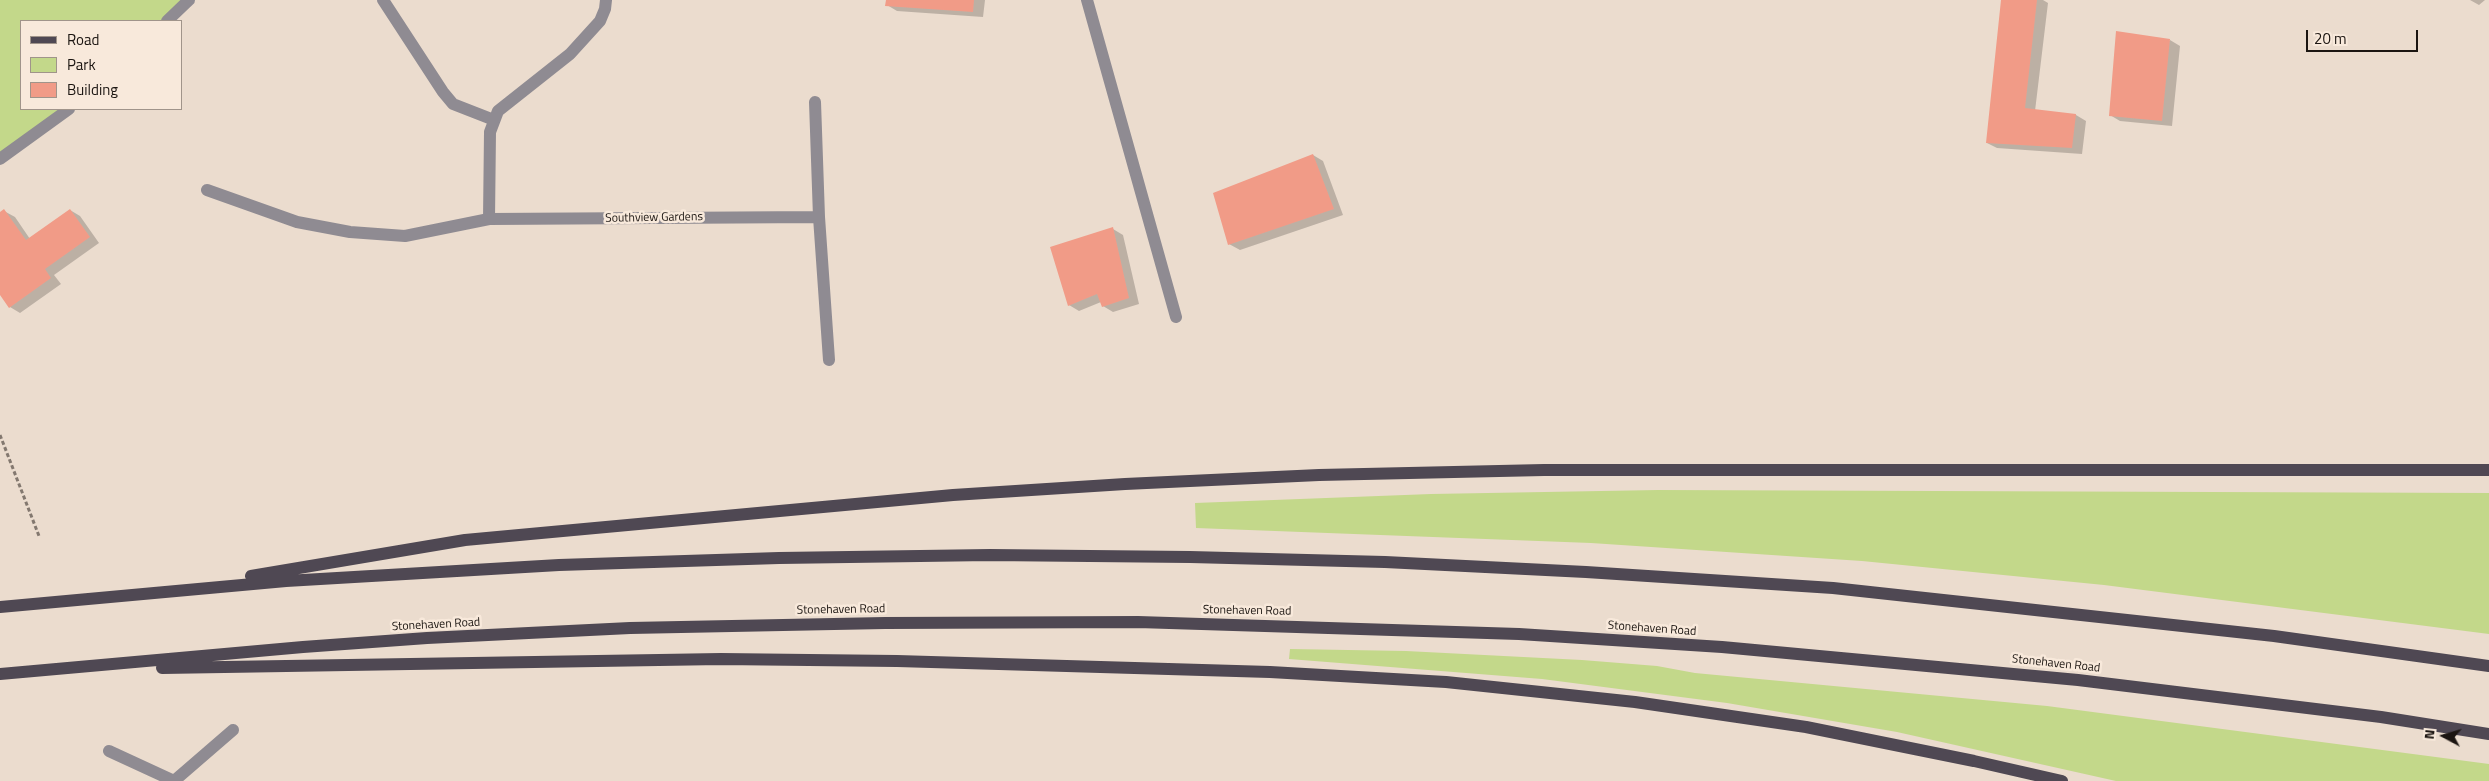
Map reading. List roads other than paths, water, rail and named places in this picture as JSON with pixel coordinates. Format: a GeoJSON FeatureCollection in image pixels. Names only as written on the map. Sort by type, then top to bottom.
{"type":"FeatureCollection","features":[{"type":"Feature","properties":{"kind":"main road"},"geometry":{"type":"LineString","coordinates":[[170,590],[465,540],[944,496],[1126,484],[1329,475],[1544,470],[2489,470]]}},
{"type":"Feature","properties":{"kind":"main road"},"geometry":{"type":"LineString","coordinates":[[0,607],[170,590],[286,581],[550,566],[779,558],[990,555],[1190,557],[1385,562],[1586,572],[1833,588],[2274,636],[2489,666]]}},
{"type":"Feature","properties":{"kind":"main road","name":"Stonehaven Road"},"geometry":{"type":"LineString","coordinates":[[0,674],[74,669],[303,647],[630,628],[875,623],[1070,622],[1364,628],[1519,634],[1722,647],[1926,665],[2229,698],[2489,734]]}},
{"type":"Feature","properties":{"kind":"main road"},"geometry":{"type":"LineString","coordinates":[[74,669],[392,666],[721,659],[1069,664],[1280,672],[1446,682],[1635,702],[1806,727],[2062,781]]}},
{"type":"Feature","properties":{"kind":"street"},"geometry":{"type":"LineString","coordinates":[[168,20],[189,0]]}},
{"type":"Feature","properties":{"kind":"street"},"geometry":{"type":"LineString","coordinates":[[384,0],[442,92],[453,104],[494,120]]}},
{"type":"Feature","properties":{"kind":"street"},"geometry":{"type":"LineString","coordinates":[[489,219],[490,132],[498,111],[570,54],[600,21],[605,9],[606,0]]}},
{"type":"Feature","properties":{"kind":"street"},"geometry":{"type":"LineString","coordinates":[[1087,0],[1176,317]]}},
{"type":"Feature","properties":{"kind":"street"},"geometry":{"type":"LineString","coordinates":[[815,102],[819,217],[829,360]]}},
{"type":"Feature","properties":{"kind":"street"},"geometry":{"type":"LineString","coordinates":[[0,159],[68,110]]}},
{"type":"Feature","properties":{"kind":"street","name":"Southview Gardens"},"geometry":{"type":"LineString","coordinates":[[207,190],[297,222],[350,232],[405,236],[489,219],[819,217]]}},
{"type":"Feature","properties":{"kind":"street"},"geometry":{"type":"LineString","coordinates":[[109,751],[174,781],[234,730]]}}]}
